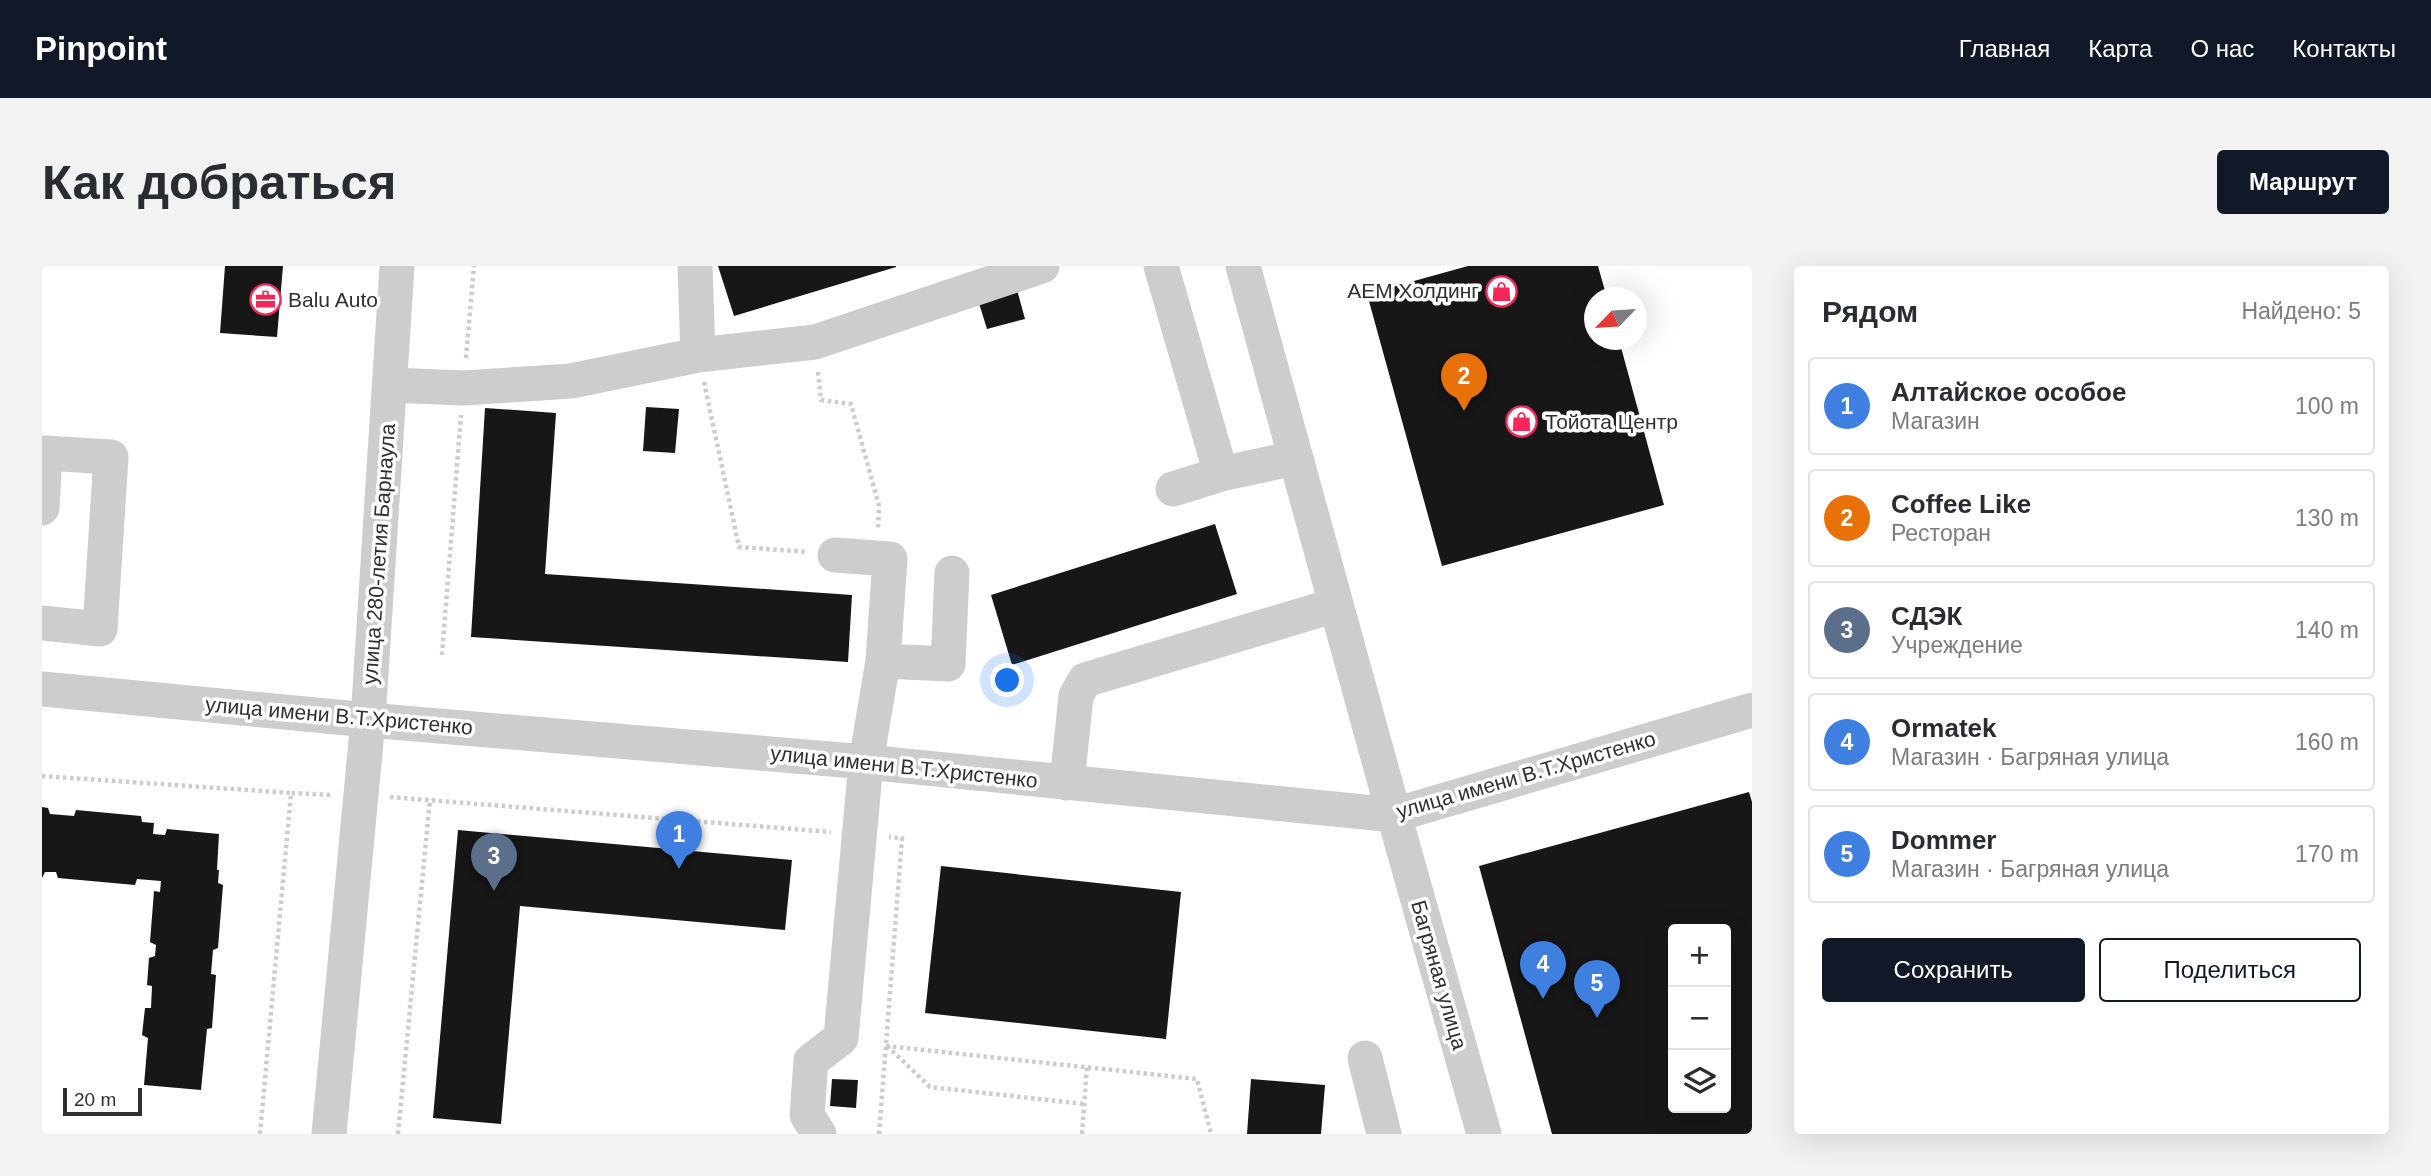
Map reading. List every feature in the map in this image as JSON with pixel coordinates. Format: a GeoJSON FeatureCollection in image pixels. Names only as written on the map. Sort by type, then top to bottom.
{"type":"FeatureCollection","features":[{"type":"Feature","properties":{"kind":"street","name":"улица 280-летия Барнаула"},"geometry":{"type":"LineString","coordinates":[[329,1134],[368,720],[397,266]]}},
{"type":"Feature","properties":{"kind":"street"},"geometry":{"type":"LineString","coordinates":[[695,266],[698,355]]}},
{"type":"Feature","properties":{"kind":"street"},"geometry":{"type":"LineString","coordinates":[[390,385],[464,388],[571,381],[698,355],[815,342],[1042,266]]}},
{"type":"Feature","properties":{"kind":"street"},"geometry":{"type":"LineString","coordinates":[[1161,266],[1221,474]]}},
{"type":"Feature","properties":{"kind":"street","name":"Багряная улица"},"geometry":{"type":"LineString","coordinates":[[1243,266],[1484,1134]]}},
{"type":"Feature","properties":{"kind":"street"},"geometry":{"type":"LineString","coordinates":[[42,508],[46,453],[111,457],[100,629],[42,623]]}},
{"type":"Feature","properties":{"kind":"street"},"geometry":{"type":"LineString","coordinates":[[1173,489],[1221,474],[1296,458]]}},
{"type":"Feature","properties":{"kind":"street"},"geometry":{"type":"LineString","coordinates":[[819,1134],[807,1115],[811,1061],[841,1038],[866,762],[883,661],[890,559],[835,555]]}},
{"type":"Feature","properties":{"kind":"street"},"geometry":{"type":"LineString","coordinates":[[883,661],[948,664],[952,573]]}},
{"type":"Feature","properties":{"kind":"street"},"geometry":{"type":"LineString","coordinates":[[1067,783],[1076,696],[1085,680],[1336,605]]}},
{"type":"Feature","properties":{"kind":"street","name":"улица имени В.Т.Христенко"},"geometry":{"type":"LineString","coordinates":[[42,688],[368,720],[866,762],[1394,815],[1752,710]]}},
{"type":"Feature","properties":{"kind":"street"},"geometry":{"type":"LineString","coordinates":[[1365,1058],[1384,1134]]}},
{"type":"Feature","properties":{"kind":"path"},"geometry":{"type":"LineString","coordinates":[[442,655],[474,266]]}},
{"type":"Feature","properties":{"kind":"path"},"geometry":{"type":"LineString","coordinates":[[815,342],[821,400],[851,404],[879,506],[877,558]]}},
{"type":"Feature","properties":{"kind":"path"},"geometry":{"type":"LineString","coordinates":[[698,355],[739,547],[835,555]]}},
{"type":"Feature","properties":{"kind":"path"},"geometry":{"type":"LineString","coordinates":[[42,776],[291,793],[430,799],[902,838],[879,1134]]}},
{"type":"Feature","properties":{"kind":"path"},"geometry":{"type":"LineString","coordinates":[[260,1134],[291,793]]}},
{"type":"Feature","properties":{"kind":"path"},"geometry":{"type":"LineString","coordinates":[[398,1134],[430,799]]}},
{"type":"Feature","properties":{"kind":"path"},"geometry":{"type":"LineString","coordinates":[[886,1046],[1197,1079],[1211,1134]]}},
{"type":"Feature","properties":{"kind":"path"},"geometry":{"type":"LineString","coordinates":[[886,1046],[930,1087],[1084,1104]]}},
{"type":"Feature","properties":{"kind":"path"},"geometry":{"type":"LineString","coordinates":[[1082,1134],[1087,1067]]}},
{"type":"Feature","properties":{"kind":"building"},"geometry":{"type":"Polygon","coordinates":[[[225,266],[283,266],[277,337],[220,333],[225,266]]]}},
{"type":"Feature","properties":{"kind":"building"},"geometry":{"type":"Polygon","coordinates":[[[718,266],[896,266],[896,267],[734,316],[718,266]]]}},
{"type":"Feature","properties":{"kind":"building","name":"Тойота Центр"},"geometry":{"type":"Polygon","coordinates":[[[1468,266],[1598,266],[1604,287],[1584,287],[1584,350],[1622,350],[1664,505],[1442,566],[1367,294],[1468,266]]]}},
{"type":"Feature","properties":{"kind":"building"},"geometry":{"type":"Polygon","coordinates":[[[1016,286],[1025,319],[987,329],[977,297],[1016,286]]]}},
{"type":"Feature","properties":{"kind":"building"},"geometry":{"type":"Polygon","coordinates":[[[646,407],[679,409],[675,453],[643,451],[646,407]]]}},
{"type":"Feature","properties":{"kind":"building"},"geometry":{"type":"Polygon","coordinates":[[[485,408],[556,413],[545,574],[852,595],[848,662],[471,637],[485,408]]]}},
{"type":"Feature","properties":{"kind":"building"},"geometry":{"type":"Polygon","coordinates":[[[1215,524],[1237,594],[1012,665],[991,595],[1215,524]]]}},
{"type":"Feature","properties":{"kind":"building"},"geometry":{"type":"Polygon","coordinates":[[[1749,792],[1752,802],[1752,1134],[1552,1134],[1479,866],[1749,792]]]}},
{"type":"Feature","properties":{"kind":"building"},"geometry":{"type":"Polygon","coordinates":[[[42,807],[48,808],[50,814],[74,816],[76,810],[141,816],[142,822],[154,823],[153,834],[165,835],[167,829],[219,834],[218,883],[223,885],[218,948],[213,950],[211,974],[216,975],[212,1028],[207,1029],[201,1090],[144,1085],[148,1038],[142,1035],[145,1008],[151,1008],[152,986],[147,985],[149,958],[155,956],[156,945],[150,942],[154,891],[160,892],[161,881],[137,879],[135,885],[58,878],[56,872],[45,872],[42,878],[42,807]]]}},
{"type":"Feature","properties":{"kind":"building"},"geometry":{"type":"Polygon","coordinates":[[[458,830],[792,860],[785,930],[520,906],[501,1124],[433,1118],[458,830]]]}},
{"type":"Feature","properties":{"kind":"building"},"geometry":{"type":"Polygon","coordinates":[[[941,866],[1181,892],[1166,1039],[925,1013],[941,866]]]}},
{"type":"Feature","properties":{"kind":"building"},"geometry":{"type":"Polygon","coordinates":[[[832,1079],[858,1080],[856,1108],[830,1106],[832,1079]]]}},
{"type":"Feature","properties":{"kind":"building"},"geometry":{"type":"Polygon","coordinates":[[[1251,1079],[1325,1085],[1321,1134],[1247,1134],[1251,1079]]]}},
{"type":"Feature","properties":{"kind":"place","name":"АЕМ Холдинг"},"geometry":{"type":"Point","coordinates":[1502,291]}},
{"type":"Feature","properties":{"kind":"place","name":"Balu Auto"},"geometry":{"type":"Point","coordinates":[265,300]}},
{"type":"Feature","properties":{"kind":"place","name":"Coffee Like"},"geometry":{"type":"Point","coordinates":[1464,411]}},
{"type":"Feature","properties":{"kind":"place","name":"Тойота Центр"},"geometry":{"type":"Point","coordinates":[1522,422]}},
{"type":"Feature","properties":{"kind":"place","name":"Алтайское особое"},"geometry":{"type":"Point","coordinates":[679,869]}},
{"type":"Feature","properties":{"kind":"place","name":"СДЭК"},"geometry":{"type":"Point","coordinates":[494,891]}},
{"type":"Feature","properties":{"kind":"place","name":"Ormatek"},"geometry":{"type":"Point","coordinates":[1543,999]}},
{"type":"Feature","properties":{"kind":"place","name":"Dommer"},"geometry":{"type":"Point","coordinates":[1597,1018]}}]}
